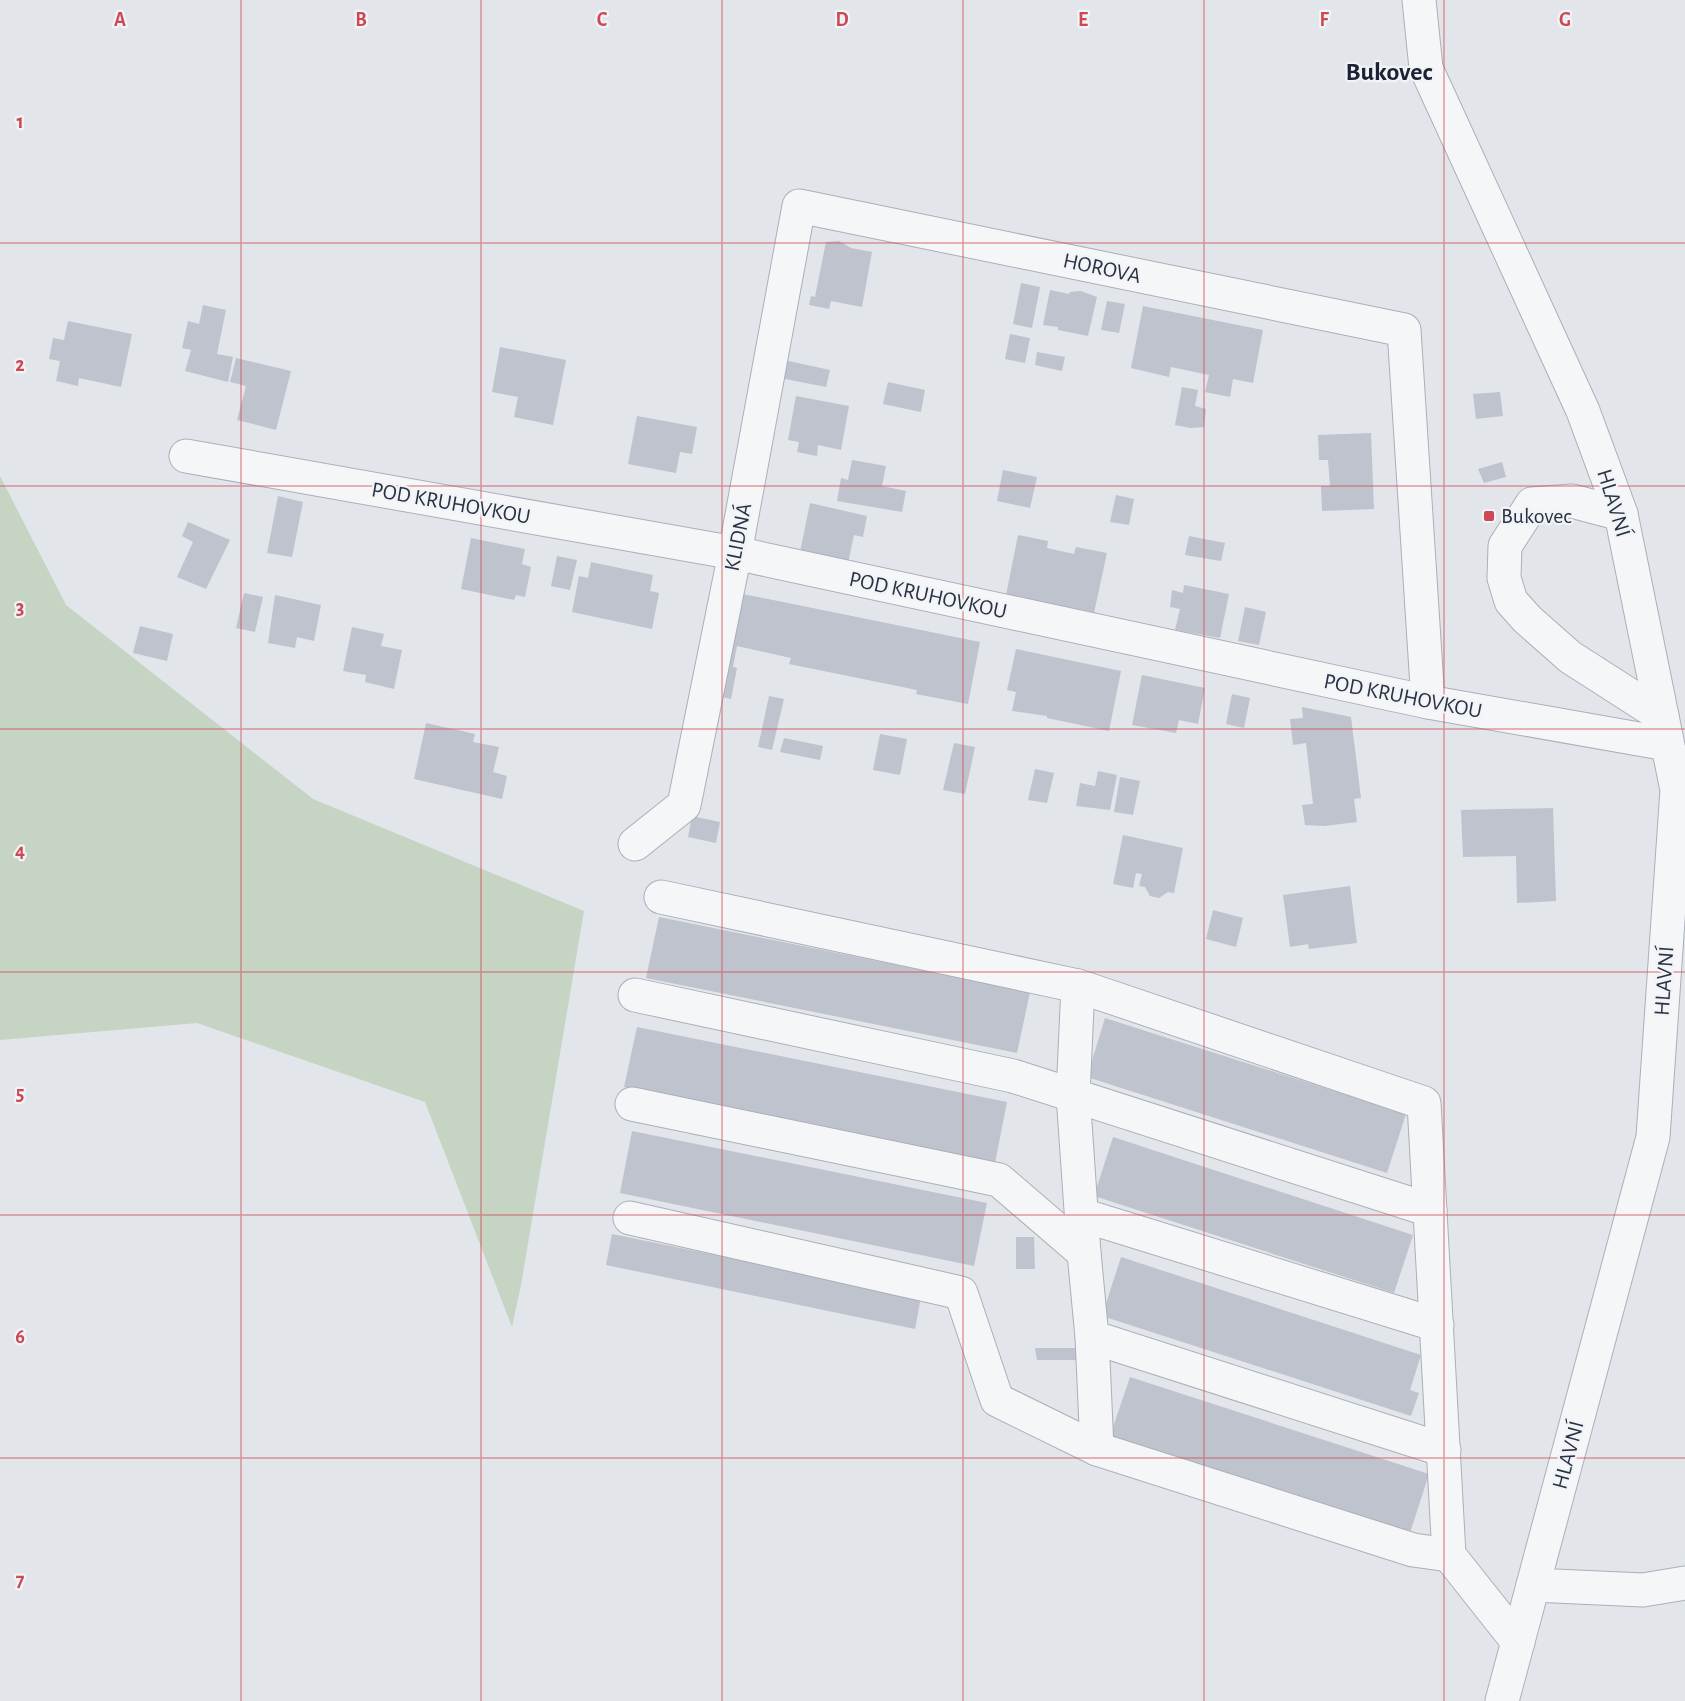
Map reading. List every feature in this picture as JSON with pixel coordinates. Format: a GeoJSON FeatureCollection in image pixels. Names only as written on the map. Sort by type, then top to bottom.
{"type":"FeatureCollection","features":[{"type":"Feature","properties":{"kind":"street","name":"HLAVNÍ"},"geometry":{"type":"LineString","coordinates":[[1419,0],[1426,68],[1583,411],[1621,514],[1677,790],[1653,1137],[1502,1701]]}},
{"type":"Feature","properties":{"kind":"street","name":"HOROVA"},"geometry":{"type":"LineString","coordinates":[[799,206],[1404,330],[1428,702]]}},
{"type":"Feature","properties":{"kind":"street","name":"KLIDNÁ"},"geometry":{"type":"LineString","coordinates":[[635,844],[684,805],[735,553],[799,206]]}},
{"type":"Feature","properties":{"kind":"street","name":"POD KRUHOVKOU"},"geometry":{"type":"LineString","coordinates":[[186,456],[735,553],[1428,702],[1665,730]]}},
{"type":"Feature","properties":{"kind":"street"},"geometry":{"type":"LineString","coordinates":[[1621,514],[1572,501],[1532,504],[1505,546],[1504,578],[1510,601],[1535,627],[1665,730]]}},
{"type":"Feature","properties":{"kind":"street"},"geometry":{"type":"LineString","coordinates":[[661,897],[1078,986],[1424,1103],[1449,1555],[1518,1642]]}},
{"type":"Feature","properties":{"kind":"street"},"geometry":{"type":"LineString","coordinates":[[1078,986],[1073,1095],[1092,1337],[1096,1449]]}},
{"type":"Feature","properties":{"kind":"street"},"geometry":{"type":"LineString","coordinates":[[635,995],[1013,1076],[1430,1210]]}},
{"type":"Feature","properties":{"kind":"street"},"geometry":{"type":"LineString","coordinates":[[632,1104],[999,1180],[1084,1252]]}},
{"type":"Feature","properties":{"kind":"street"},"geometry":{"type":"LineString","coordinates":[[1082,1215],[1437,1325]]}},
{"type":"Feature","properties":{"kind":"street"},"geometry":{"type":"LineString","coordinates":[[630,1218],[961,1293],[998,1400],[1096,1449],[1413,1550],[1449,1555]]}},
{"type":"Feature","properties":{"kind":"street"},"geometry":{"type":"LineString","coordinates":[[1092,1337],[1444,1450]]}},
{"type":"Feature","properties":{"kind":"street"},"geometry":{"type":"LineString","coordinates":[[1533,1585],[1643,1590],[1685,1583]]}},
{"type":"Feature","properties":{"kind":"green space"},"geometry":{"type":"Polygon","coordinates":[[[0,476],[66,605],[313,799],[584,911],[512,1327],[425,1102],[197,1023],[0,1040],[0,476]]]}},
{"type":"Feature","properties":{"kind":"building"},"geometry":{"type":"Polygon","coordinates":[[[839,241],[851,248],[872,252],[862,307],[831,301],[829,309],[809,305],[811,296],[815,297],[826,242],[839,241]]]}},
{"type":"Feature","properties":{"kind":"building"},"geometry":{"type":"Polygon","coordinates":[[[1021,283],[1040,287],[1032,328],[1013,324],[1021,283]]]}},
{"type":"Feature","properties":{"kind":"building"},"geometry":{"type":"Polygon","coordinates":[[[1050,290],[1069,294],[1081,291],[1097,297],[1088,336],[1043,325],[1050,290]]]}},
{"type":"Feature","properties":{"kind":"building"},"geometry":{"type":"Polygon","coordinates":[[[1107,301],[1125,304],[1119,333],[1101,330],[1107,301]]]}},
{"type":"Feature","properties":{"kind":"building"},"geometry":{"type":"Polygon","coordinates":[[[203,305],[226,310],[217,354],[233,357],[228,382],[185,371],[191,350],[182,348],[188,321],[199,324],[203,305]]]}},
{"type":"Feature","properties":{"kind":"building"},"geometry":{"type":"Polygon","coordinates":[[[1143,306],[1263,330],[1253,383],[1233,379],[1230,397],[1205,392],[1209,375],[1171,367],[1169,377],[1131,368],[1143,306]]]}},
{"type":"Feature","properties":{"kind":"building"},"geometry":{"type":"Polygon","coordinates":[[[68,321],[132,334],[121,387],[79,378],[78,386],[56,381],[60,361],[49,359],[53,338],[64,340],[68,321]]]}},
{"type":"Feature","properties":{"kind":"building"},"geometry":{"type":"Polygon","coordinates":[[[1010,334],[1030,338],[1025,363],[1005,359],[1010,334]]]}},
{"type":"Feature","properties":{"kind":"building"},"geometry":{"type":"Polygon","coordinates":[[[500,347],[566,360],[553,425],[514,417],[518,397],[492,392],[500,347]]]}},
{"type":"Feature","properties":{"kind":"building"},"geometry":{"type":"Polygon","coordinates":[[[1037,352],[1065,357],[1062,371],[1035,365],[1037,352]]]}},
{"type":"Feature","properties":{"kind":"building"},"geometry":{"type":"Polygon","coordinates":[[[236,358],[291,371],[276,430],[237,420],[246,386],[230,382],[236,358]]]}},
{"type":"Feature","properties":{"kind":"building"},"geometry":{"type":"Polygon","coordinates":[[[784,360],[830,370],[826,387],[780,378],[784,360]]]}},
{"type":"Feature","properties":{"kind":"building"},"geometry":{"type":"Polygon","coordinates":[[[888,382],[925,390],[921,412],[883,404],[888,382]]]}},
{"type":"Feature","properties":{"kind":"building"},"geometry":{"type":"Polygon","coordinates":[[[1182,387],[1198,390],[1195,406],[1206,409],[1204,427],[1190,428],[1175,425],[1182,387]]]}},
{"type":"Feature","properties":{"kind":"building"},"geometry":{"type":"Polygon","coordinates":[[[1500,392],[1503,416],[1476,419],[1473,394],[1500,392]]]}},
{"type":"Feature","properties":{"kind":"building"},"geometry":{"type":"Polygon","coordinates":[[[796,396],[849,406],[841,450],[818,445],[817,456],[797,452],[799,442],[788,440],[796,396]]]}},
{"type":"Feature","properties":{"kind":"building"},"geometry":{"type":"Polygon","coordinates":[[[637,416],[697,427],[692,454],[680,452],[676,473],[628,464],[637,416]]]}},
{"type":"Feature","properties":{"kind":"building"},"geometry":{"type":"Polygon","coordinates":[[[1371,433],[1374,509],[1322,511],[1321,486],[1330,486],[1328,460],[1319,460],[1318,435],[1371,433]]]}},
{"type":"Feature","properties":{"kind":"building"},"geometry":{"type":"Polygon","coordinates":[[[852,460],[886,466],[882,486],[906,491],[902,512],[837,501],[841,478],[848,480],[852,460]]]}},
{"type":"Feature","properties":{"kind":"building"},"geometry":{"type":"Polygon","coordinates":[[[1502,462],[1506,477],[1484,483],[1478,469],[1502,462]]]}},
{"type":"Feature","properties":{"kind":"building"},"geometry":{"type":"Polygon","coordinates":[[[1003,470],[1037,477],[1030,508],[997,501],[1003,470]]]}},
{"type":"Feature","properties":{"kind":"building"},"geometry":{"type":"Polygon","coordinates":[[[1116,495],[1134,499],[1129,525],[1110,522],[1116,495]]]}},
{"type":"Feature","properties":{"kind":"building"},"geometry":{"type":"Polygon","coordinates":[[[278,496],[303,502],[292,557],[267,553],[278,496]]]}},
{"type":"Feature","properties":{"kind":"building"},"geometry":{"type":"Polygon","coordinates":[[[810,503],[867,516],[863,537],[854,535],[848,563],[800,552],[810,503]]]}},
{"type":"Feature","properties":{"kind":"building"},"geometry":{"type":"Polygon","coordinates":[[[188,522],[230,540],[206,589],[177,577],[193,542],[182,536],[188,522]]]}},
{"type":"Feature","properties":{"kind":"building"},"geometry":{"type":"Polygon","coordinates":[[[1018,535],[1048,541],[1047,548],[1074,554],[1076,547],[1107,553],[1094,613],[1006,595],[1018,535]]]}},
{"type":"Feature","properties":{"kind":"building"},"geometry":{"type":"Polygon","coordinates":[[[1189,536],[1225,543],[1221,561],[1185,555],[1189,536]]]}},
{"type":"Feature","properties":{"kind":"building"},"geometry":{"type":"Polygon","coordinates":[[[471,538],[525,549],[522,564],[531,567],[525,597],[516,595],[514,600],[461,589],[471,538]]]}},
{"type":"Feature","properties":{"kind":"building"},"geometry":{"type":"Polygon","coordinates":[[[557,556],[577,560],[570,590],[551,586],[557,556]]]}},
{"type":"Feature","properties":{"kind":"building"},"geometry":{"type":"Polygon","coordinates":[[[591,562],[653,575],[650,591],[659,593],[652,629],[572,612],[579,576],[588,578],[591,562]]]}},
{"type":"Feature","properties":{"kind":"building"},"geometry":{"type":"Polygon","coordinates":[[[1184,585],[1229,594],[1220,638],[1175,630],[1180,609],[1170,607],[1172,590],[1183,593],[1184,585]]]}},
{"type":"Feature","properties":{"kind":"building"},"geometry":{"type":"Polygon","coordinates":[[[244,593],[263,597],[255,632],[236,628],[244,593]]]}},
{"type":"Feature","properties":{"kind":"building"},"geometry":{"type":"Polygon","coordinates":[[[738,593],[980,642],[968,704],[916,694],[917,690],[789,664],[791,658],[737,646],[733,667],[737,668],[731,699],[717,696],[738,593]]]}},
{"type":"Feature","properties":{"kind":"building"},"geometry":{"type":"Polygon","coordinates":[[[275,595],[321,605],[314,641],[297,637],[295,648],[268,643],[275,595]]]}},
{"type":"Feature","properties":{"kind":"building"},"geometry":{"type":"Polygon","coordinates":[[[1245,607],[1266,612],[1259,645],[1238,641],[1245,607]]]}},
{"type":"Feature","properties":{"kind":"building"},"geometry":{"type":"Polygon","coordinates":[[[140,626],[173,634],[167,661],[133,653],[140,626]]]}},
{"type":"Feature","properties":{"kind":"building"},"geometry":{"type":"Polygon","coordinates":[[[352,627],[384,634],[381,646],[402,650],[394,689],[365,682],[366,675],[343,671],[352,627]]]}},
{"type":"Feature","properties":{"kind":"building"},"geometry":{"type":"Polygon","coordinates":[[[1016,649],[1121,671],[1109,731],[1047,718],[1047,716],[1012,711],[1016,692],[1007,690],[1016,649]]]}},
{"type":"Feature","properties":{"kind":"building"},"geometry":{"type":"Polygon","coordinates":[[[1142,675],[1205,688],[1198,724],[1179,720],[1176,733],[1132,725],[1142,675]]]}},
{"type":"Feature","properties":{"kind":"building"},"geometry":{"type":"Polygon","coordinates":[[[1232,694],[1250,698],[1244,728],[1226,724],[1232,694]]]}},
{"type":"Feature","properties":{"kind":"building"},"geometry":{"type":"Polygon","coordinates":[[[769,696],[784,699],[772,750],[758,747],[769,696]]]}},
{"type":"Feature","properties":{"kind":"building"},"geometry":{"type":"Polygon","coordinates":[[[1302,707],[1351,717],[1361,798],[1354,799],[1357,822],[1324,826],[1305,825],[1302,805],[1313,804],[1306,743],[1293,745],[1290,719],[1303,718],[1302,707]]]}},
{"type":"Feature","properties":{"kind":"building"},"geometry":{"type":"Polygon","coordinates":[[[426,723],[475,734],[473,742],[499,747],[493,772],[507,776],[502,799],[414,779],[426,723]]]}},
{"type":"Feature","properties":{"kind":"building"},"geometry":{"type":"Polygon","coordinates":[[[880,734],[907,739],[900,775],[873,770],[880,734]]]}},
{"type":"Feature","properties":{"kind":"building"},"geometry":{"type":"Polygon","coordinates":[[[784,738],[823,746],[820,760],[780,752],[784,738]]]}},
{"type":"Feature","properties":{"kind":"building"},"geometry":{"type":"Polygon","coordinates":[[[954,743],[975,747],[965,794],[943,790],[954,743]]]}},
{"type":"Feature","properties":{"kind":"building"},"geometry":{"type":"Polygon","coordinates":[[[1035,769],[1054,773],[1047,803],[1028,800],[1035,769]]]}},
{"type":"Feature","properties":{"kind":"building"},"geometry":{"type":"Polygon","coordinates":[[[1098,771],[1117,775],[1110,810],[1076,806],[1080,783],[1095,786],[1098,771]]]}},
{"type":"Feature","properties":{"kind":"building"},"geometry":{"type":"Polygon","coordinates":[[[1120,777],[1140,781],[1133,815],[1114,812],[1120,777]]]}},
{"type":"Feature","properties":{"kind":"building"},"geometry":{"type":"Polygon","coordinates":[[[1553,808],[1556,901],[1517,903],[1516,856],[1463,857],[1461,810],[1553,808]]]}},
{"type":"Feature","properties":{"kind":"building"},"geometry":{"type":"Polygon","coordinates":[[[692,816],[720,822],[716,843],[688,837],[692,816]]]}},
{"type":"Feature","properties":{"kind":"building"},"geometry":{"type":"Polygon","coordinates":[[[1123,835],[1183,848],[1174,893],[1168,892],[1159,898],[1150,896],[1145,887],[1139,886],[1142,874],[1136,873],[1133,888],[1113,884],[1123,835]]]}},
{"type":"Feature","properties":{"kind":"building"},"geometry":{"type":"Polygon","coordinates":[[[1350,886],[1357,943],[1309,949],[1308,944],[1290,947],[1283,895],[1350,886]]]}},
{"type":"Feature","properties":{"kind":"building"},"geometry":{"type":"Polygon","coordinates":[[[1213,910],[1243,918],[1236,947],[1206,939],[1213,910]]]}},
{"type":"Feature","properties":{"kind":"building"},"geometry":{"type":"Polygon","coordinates":[[[659,917],[1030,992],[1017,1053],[646,978],[659,917]]]}},
{"type":"Feature","properties":{"kind":"building"},"geometry":{"type":"Polygon","coordinates":[[[1105,1018],[1406,1114],[1387,1173],[1087,1077],[1105,1018]]]}},
{"type":"Feature","properties":{"kind":"building"},"geometry":{"type":"Polygon","coordinates":[[[637,1027],[1007,1102],[995,1163],[624,1087],[637,1027]]]}},
{"type":"Feature","properties":{"kind":"building"},"geometry":{"type":"Polygon","coordinates":[[[632,1131],[987,1203],[974,1266],[620,1193],[632,1131]]]}},
{"type":"Feature","properties":{"kind":"building"},"geometry":{"type":"Polygon","coordinates":[[[1113,1137],[1413,1235],[1394,1293],[1094,1196],[1113,1137]]]}},
{"type":"Feature","properties":{"kind":"building"},"geometry":{"type":"Polygon","coordinates":[[[612,1234],[921,1297],[915,1329],[606,1265],[612,1234]]]}},
{"type":"Feature","properties":{"kind":"building"},"geometry":{"type":"Polygon","coordinates":[[[1016,1237],[1034,1237],[1035,1269],[1016,1269],[1016,1237]]]}},
{"type":"Feature","properties":{"kind":"building"},"geometry":{"type":"Polygon","coordinates":[[[1121,1257],[1421,1355],[1410,1390],[1419,1393],[1411,1416],[1102,1316],[1121,1257]]]}},
{"type":"Feature","properties":{"kind":"building"},"geometry":{"type":"Polygon","coordinates":[[[1035,1348],[1076,1348],[1076,1360],[1037,1360],[1035,1348]]]}},
{"type":"Feature","properties":{"kind":"building"},"geometry":{"type":"Polygon","coordinates":[[[1130,1377],[1429,1474],[1410,1533],[1110,1436],[1130,1377]]]}},
{"type":"Feature","properties":{"kind":"place","name":"Bukovec"},"geometry":{"type":"Point","coordinates":[1489,516]}},
{"type":"Feature","properties":{"kind":"district","name":"Bukovec"},"geometry":{"type":"Point","coordinates":[1389,72]}}]}
